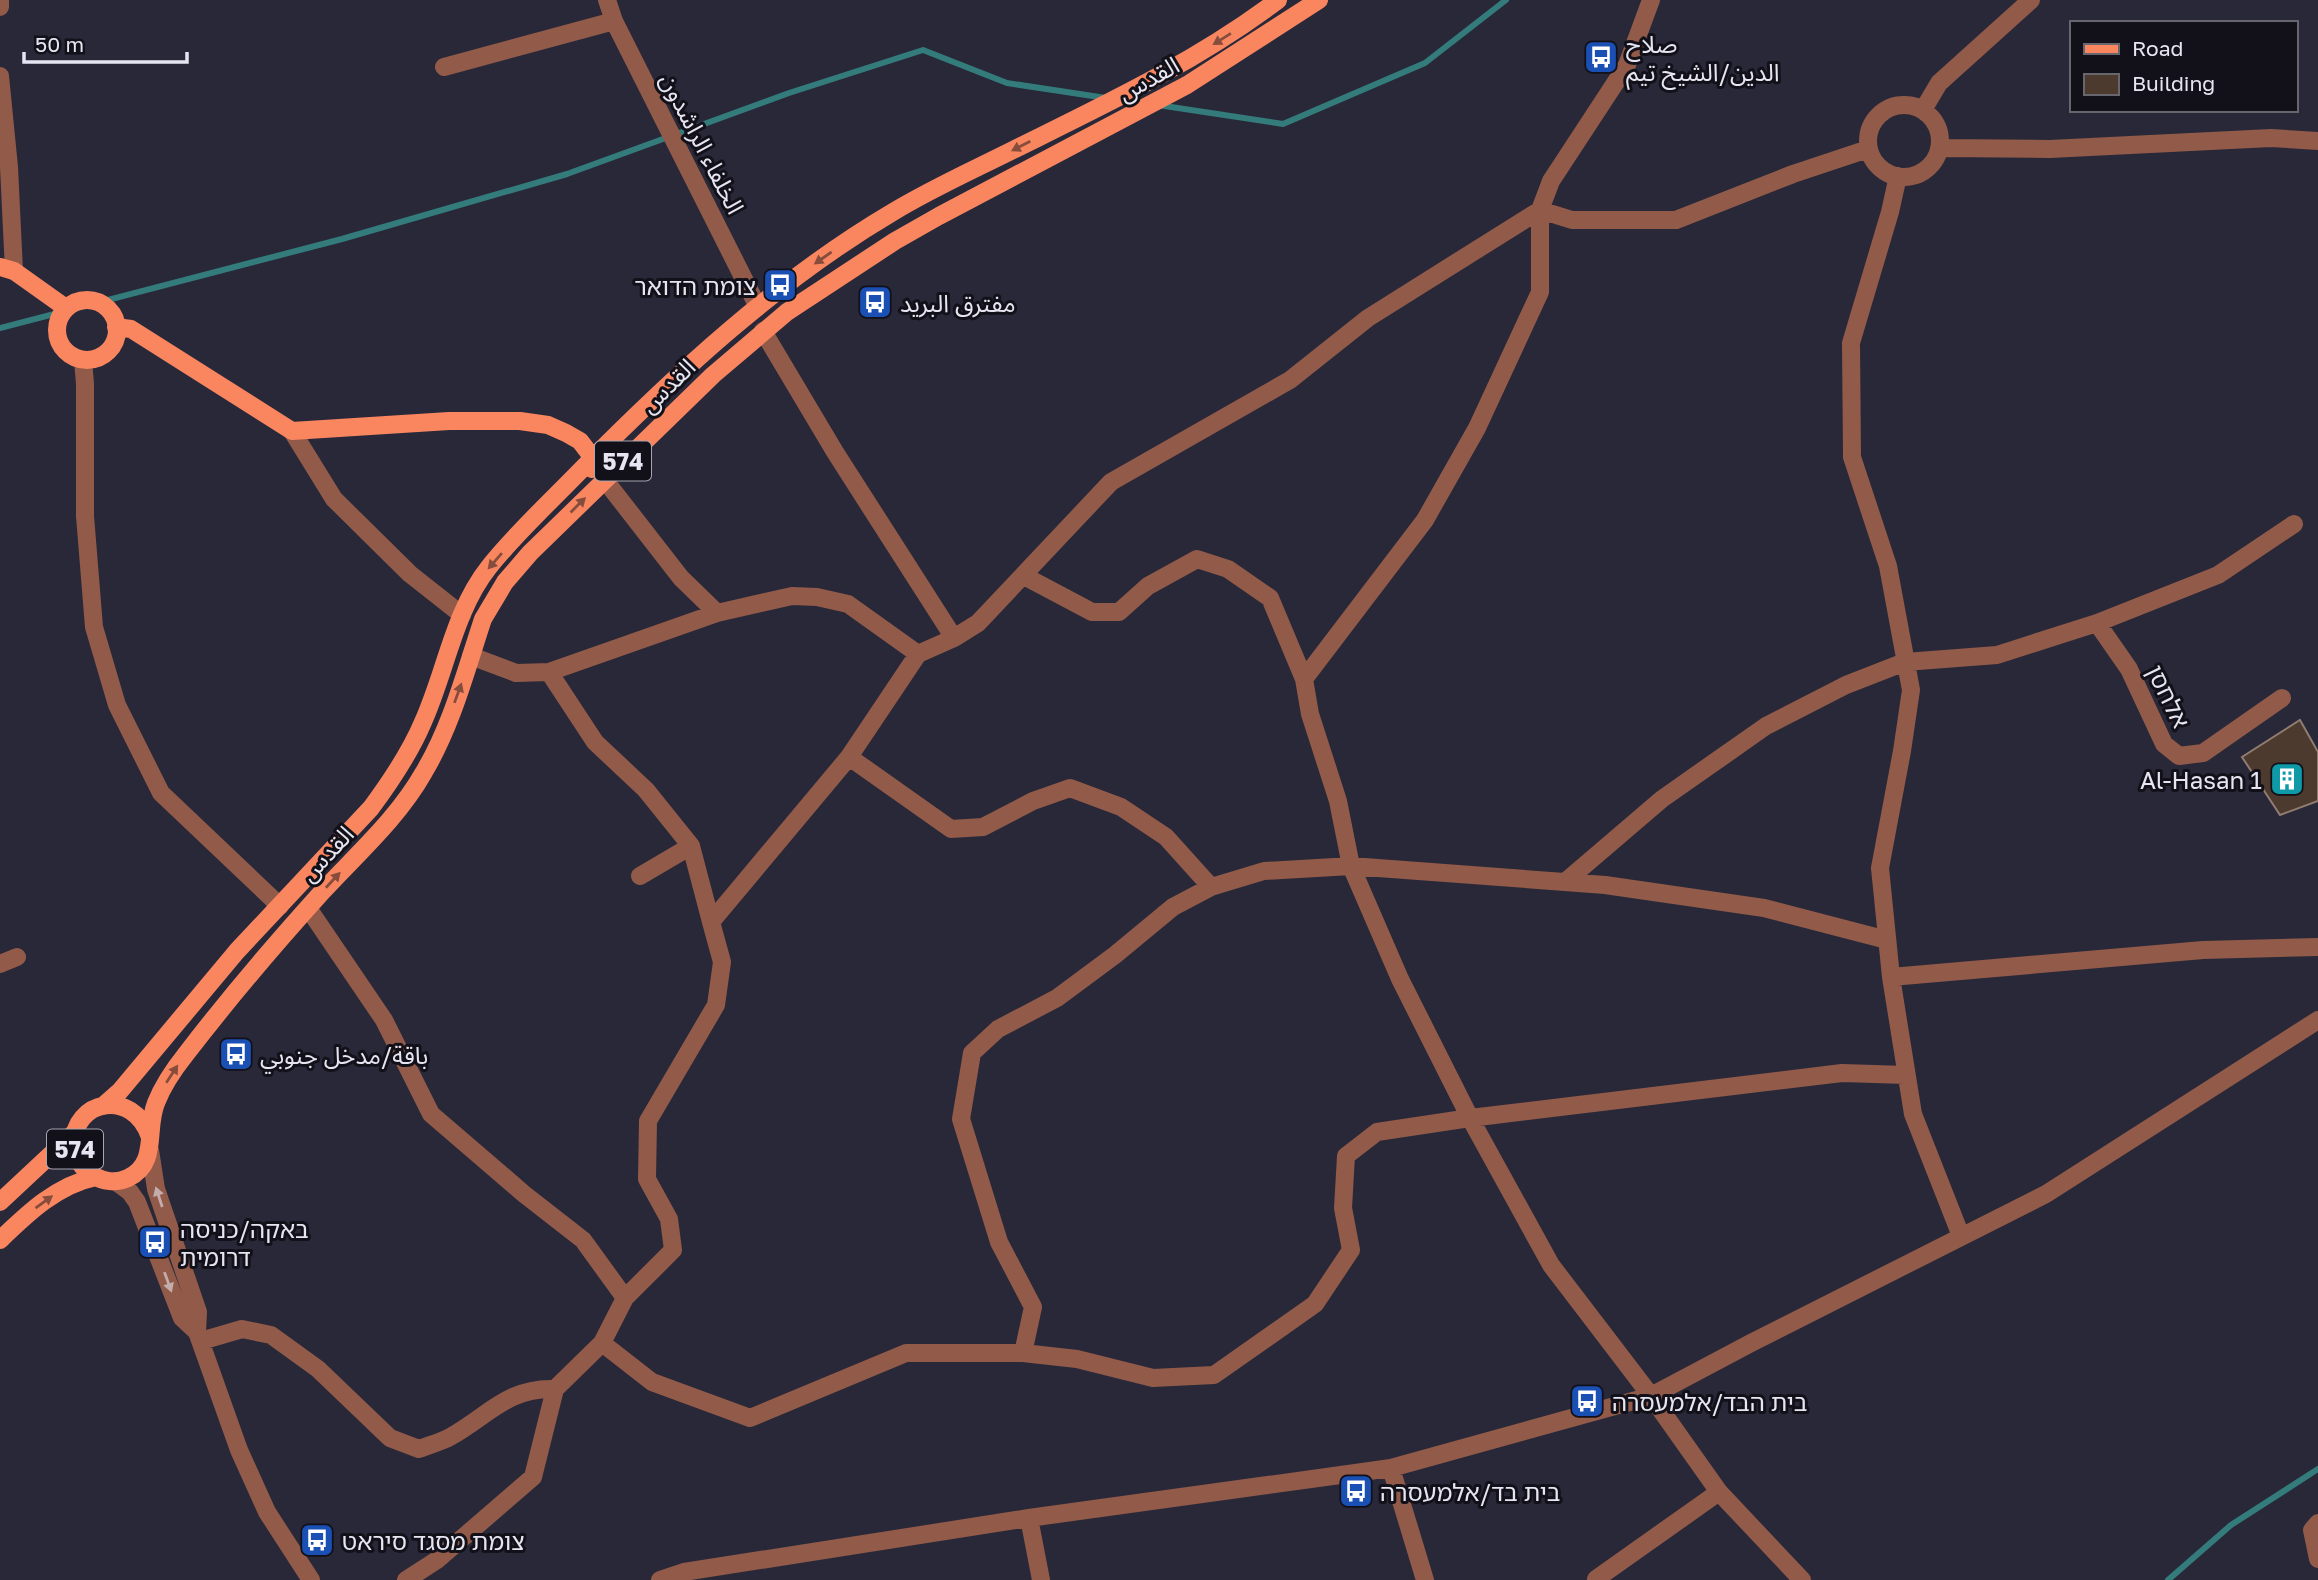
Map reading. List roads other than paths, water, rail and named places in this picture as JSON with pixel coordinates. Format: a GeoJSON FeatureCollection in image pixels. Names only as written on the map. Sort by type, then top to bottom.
{"type":"FeatureCollection","features":[{"type":"Feature","properties":{"kind":"main road","name":"القدس"},"geometry":{"type":"LineString","coordinates":[[103,1106],[120,1091],[237,951],[352,828],[388,784],[423,723],[462,615],[475,586],[489,567],[593,458],[707,350],[804,271],[894,211],[1164,73],[1230,34],[1278,0]]}},
{"type":"Feature","properties":{"kind":"main road","name":"القدس"},"geometry":{"type":"LineString","coordinates":[[150,1143],[154,1106],[178,1065],[219,1012],[308,908],[408,797],[440,740],[482,619],[505,582],[530,553],[604,480],[713,375],[787,312],[895,241],[988,188],[1187,85],[1319,0]]}},
{"type":"Feature","properties":{"kind":"main road"},"geometry":{"type":"LineString","coordinates":[[7,269],[66,308]]}},
{"type":"Feature","properties":{"kind":"main road"},"geometry":{"type":"LineString","coordinates":[[84,300],[94,301],[110,312],[116,327],[115,341],[110,349],[93,360],[83,360],[74,358],[60,344],[57,325],[66,308],[84,300]]}},
{"type":"Feature","properties":{"kind":"main road"},"geometry":{"type":"LineString","coordinates":[[758,307],[770,315],[766,329]]}},
{"type":"Feature","properties":{"kind":"main road"},"geometry":{"type":"LineString","coordinates":[[116,327],[131,329],[292,431],[449,421],[520,421],[548,425],[580,441],[593,458],[594,474],[604,480]]}},
{"type":"Feature","properties":{"kind":"main road","name":"574"},"geometry":{"type":"LineString","coordinates":[[0,1202],[76,1131],[87,1114],[109,1104],[129,1108],[146,1124],[150,1143],[146,1162],[126,1179],[114,1181],[96,1177],[83,1168],[77,1158],[74,1147],[76,1131]]}},
{"type":"Feature","properties":{"kind":"main road","name":"574"},"geometry":{"type":"LineString","coordinates":[[0,1240],[43,1202],[81,1180],[96,1177]]}},
{"type":"Feature","properties":{"kind":"street"},"geometry":{"type":"LineString","coordinates":[[0,7],[1,0]]}},
{"type":"Feature","properties":{"kind":"street","name":"الخلفاء الراشدون"},"geometry":{"type":"LineString","coordinates":[[607,0],[614,21],[758,307]]}},
{"type":"Feature","properties":{"kind":"street"},"geometry":{"type":"LineString","coordinates":[[1304,679],[1424,520],[1477,428],[1540,292],[1540,210],[1551,181],[1627,65],[1651,0]]}},
{"type":"Feature","properties":{"kind":"street"},"geometry":{"type":"LineString","coordinates":[[1923,110],[1939,82],[2031,0]]}},
{"type":"Feature","properties":{"kind":"street"},"geometry":{"type":"LineString","coordinates":[[444,67],[614,21]]}},
{"type":"Feature","properties":{"kind":"street"},"geometry":{"type":"LineString","coordinates":[[0,76],[9,166],[7,269]]}},
{"type":"Feature","properties":{"kind":"street"},"geometry":{"type":"LineString","coordinates":[[1899,104],[1911,105],[1932,118],[1938,128],[1938,148],[1933,163],[1924,170],[1914,176],[1898,176],[1881,169],[1873,160],[1868,149],[1868,137],[1871,125],[1878,115],[1899,104]]}},
{"type":"Feature","properties":{"kind":"street"},"geometry":{"type":"LineString","coordinates":[[1938,148],[2050,149],[2271,138],[2318,141]]}},
{"type":"Feature","properties":{"kind":"street"},"geometry":{"type":"LineString","coordinates":[[711,922],[849,757],[918,654],[954,638],[978,622],[1111,482],[1290,380],[1368,318],[1540,210],[1572,220],[1676,220],[1793,174],[1868,149]]}},
{"type":"Feature","properties":{"kind":"street"},"geometry":{"type":"LineString","coordinates":[[1898,176],[1851,344],[1852,457],[1888,566],[1911,690],[1880,868],[1891,977],[1913,1114],[1961,1236]]}},
{"type":"Feature","properties":{"kind":"street"},"geometry":{"type":"LineString","coordinates":[[766,329],[843,464],[954,638]]}},
{"type":"Feature","properties":{"kind":"street"},"geometry":{"type":"LineString","coordinates":[[83,360],[85,516],[94,627],[117,705],[161,793],[280,906]]}},
{"type":"Feature","properties":{"kind":"street"},"geometry":{"type":"LineString","coordinates":[[292,431],[334,499],[410,574],[462,615]]}},
{"type":"Feature","properties":{"kind":"street"},"geometry":{"type":"LineString","coordinates":[[604,480],[681,578],[717,613]]}},
{"type":"Feature","properties":{"kind":"street"},"geometry":{"type":"LineString","coordinates":[[1565,882],[1662,799],[1766,726],[1846,685],[1905,663],[1997,655],[2097,623],[2218,575],[2294,524]]}},
{"type":"Feature","properties":{"kind":"street"},"geometry":{"type":"LineString","coordinates":[[1024,576],[1091,612],[1119,612],[1148,586],[1197,559],[1227,569],[1270,598],[1304,679],[1310,714],[1338,801],[1351,866],[1400,979],[1470,1118],[1551,1265],[1651,1396],[1719,1492],[1802,1580]]}},
{"type":"Feature","properties":{"kind":"street"},"geometry":{"type":"LineString","coordinates":[[471,656],[516,673],[549,672],[717,613],[792,596],[817,597],[848,604],[918,654]]}},
{"type":"Feature","properties":{"kind":"street","name":"אלחסן"},"geometry":{"type":"LineString","coordinates":[[2097,623],[2129,669],[2164,744],[2179,756],[2203,753],[2282,698]]}},
{"type":"Feature","properties":{"kind":"street"},"geometry":{"type":"LineString","coordinates":[[406,1580],[437,1560],[533,1476],[555,1390],[602,1343],[625,1298],[673,1250],[669,1219],[648,1179],[648,1121],[716,1005],[722,962],[691,846],[646,790],[595,742],[549,672]]}},
{"type":"Feature","properties":{"kind":"street"},"geometry":{"type":"LineString","coordinates":[[849,757],[951,830],[983,827],[1033,801],[1070,788],[1121,807],[1166,838],[1211,887]]}},
{"type":"Feature","properties":{"kind":"street"},"geometry":{"type":"LineString","coordinates":[[640,876],[691,846]]}},
{"type":"Feature","properties":{"kind":"street"},"geometry":{"type":"LineString","coordinates":[[1023,1353],[1032,1307],[999,1242],[961,1119],[972,1053],[998,1029],[1057,998],[1173,907],[1211,887],[1264,872],[1351,866],[1605,885],[1764,908],[1887,940]]}},
{"type":"Feature","properties":{"kind":"street"},"geometry":{"type":"LineString","coordinates":[[308,908],[384,1020],[431,1114],[524,1194],[583,1240],[625,1298]]}},
{"type":"Feature","properties":{"kind":"street"},"geometry":{"type":"LineString","coordinates":[[1891,977],[2203,950],[2318,947]]}},
{"type":"Feature","properties":{"kind":"street"},"geometry":{"type":"LineString","coordinates":[[660,1580],[684,1572],[1029,1518],[1391,1468],[1651,1396],[2046,1194],[2318,1020]]}},
{"type":"Feature","properties":{"kind":"street"},"geometry":{"type":"LineString","coordinates":[[602,1343],[652,1382],[750,1418],[906,1353],[1023,1353],[1077,1359],[1153,1378],[1214,1375],[1315,1304],[1351,1250],[1343,1208],[1346,1156],[1377,1132],[1470,1118],[1842,1073],[1906,1075]]}},
{"type":"Feature","properties":{"kind":"street"},"geometry":{"type":"LineString","coordinates":[[150,1143],[156,1189],[198,1312],[199,1337],[239,1450],[262,1500],[311,1580]]}},
{"type":"Feature","properties":{"kind":"street"},"geometry":{"type":"LineString","coordinates":[[114,1181],[130,1192],[136,1202],[182,1318],[199,1337]]}},
{"type":"Feature","properties":{"kind":"street"},"geometry":{"type":"LineString","coordinates":[[199,1337],[242,1329],[271,1335],[318,1369],[390,1438],[419,1448],[449,1438],[497,1404],[534,1388],[555,1390]]}},
{"type":"Feature","properties":{"kind":"street"},"geometry":{"type":"LineString","coordinates":[[1391,1468],[1425,1580]]}},
{"type":"Feature","properties":{"kind":"street"},"geometry":{"type":"LineString","coordinates":[[1596,1579],[1719,1492]]}},
{"type":"Feature","properties":{"kind":"street"},"geometry":{"type":"LineString","coordinates":[[1029,1518],[1041,1580]]}},
{"type":"Feature","properties":{"kind":"street"},"geometry":{"type":"LineString","coordinates":[[2318,1523],[2312,1531],[2318,1559]]}},
{"type":"Feature","properties":{"kind":"waterway"},"geometry":{"type":"LineString","coordinates":[[1158,105],[1283,124],[1425,63],[1506,0]]}},
{"type":"Feature","properties":{"kind":"waterway"},"geometry":{"type":"LineString","coordinates":[[0,328],[342,239],[567,174],[789,93],[923,50],[1007,83],[1106,98]]}},
{"type":"Feature","properties":{"kind":"waterway"},"geometry":{"type":"LineString","coordinates":[[2168,1580],[2231,1525],[2318,1469]]}},
{"type":"Feature","properties":{"kind":"place","name":"صلاح الدين/الشيخ تيم"},"geometry":{"type":"Point","coordinates":[1601,57]}},
{"type":"Feature","properties":{"kind":"place","name":"צומת הדואר"},"geometry":{"type":"Point","coordinates":[780,285]}},
{"type":"Feature","properties":{"kind":"place","name":"مفترق البريد"},"geometry":{"type":"Point","coordinates":[875,302]}},
{"type":"Feature","properties":{"kind":"place","name":"Al-Hasan 1"},"geometry":{"type":"Point","coordinates":[2287,779]}},
{"type":"Feature","properties":{"kind":"place","name":"باقة/مدخل جنوبي"},"geometry":{"type":"Point","coordinates":[236,1054]}},
{"type":"Feature","properties":{"kind":"place","name":"באקה/כניסה דרומית"},"geometry":{"type":"Point","coordinates":[155,1242]}},
{"type":"Feature","properties":{"kind":"place","name":"בית הבד/אלמעסרה"},"geometry":{"type":"Point","coordinates":[1587,1401]}},
{"type":"Feature","properties":{"kind":"place","name":"בית בד/אלמעסרה"},"geometry":{"type":"Point","coordinates":[1356,1491]}},
{"type":"Feature","properties":{"kind":"place","name":"צומת מסגד סיראט"},"geometry":{"type":"Point","coordinates":[317,1540]}}]}
